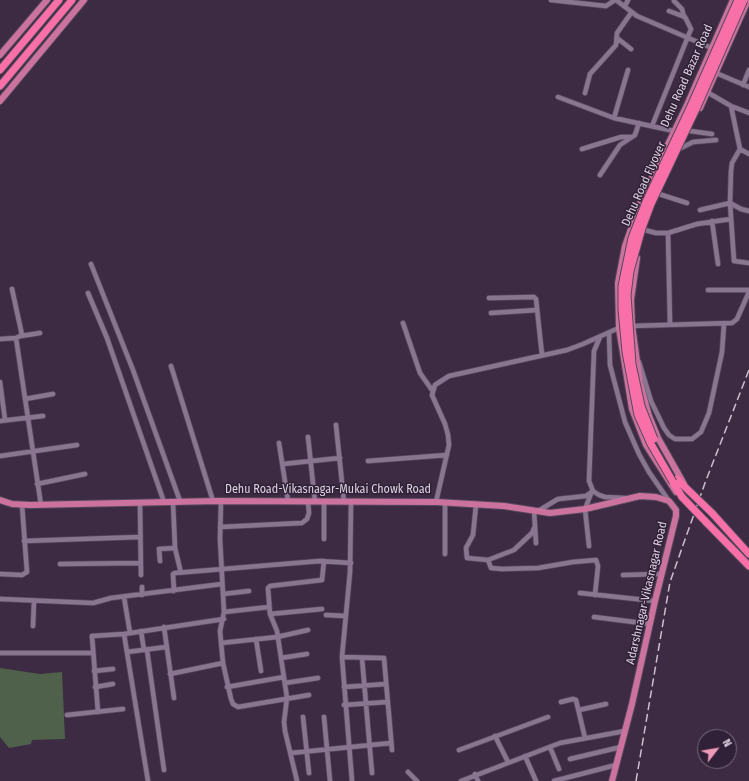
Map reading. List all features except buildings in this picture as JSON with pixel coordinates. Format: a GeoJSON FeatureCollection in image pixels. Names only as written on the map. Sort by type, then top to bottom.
{"type":"FeatureCollection","features":[{"type":"Feature","properties":{"kind":"highway"},"geometry":{"type":"LineString","coordinates":[[0,70],[59,0]]}},
{"type":"Feature","properties":{"kind":"highway"},"geometry":{"type":"LineString","coordinates":[[0,86],[72,0]]}},
{"type":"Feature","properties":{"kind":"highway","name":"Dehu Road Flyover"},"geometry":{"type":"LineString","coordinates":[[738,0],[646,202],[632,238],[622,286],[622,309],[626,352],[637,409],[651,444],[675,481],[686,488],[712,513],[747,552]]}},
{"type":"Feature","properties":{"kind":"highway","name":"Dehu Road Flyover"},"geometry":{"type":"LineString","coordinates":[[744,0],[696,109],[651,204],[642,228],[630,271],[627,295],[630,342],[637,387],[650,432],[682,497],[749,566]]}},
{"type":"Feature","properties":{"kind":"main road"},"geometry":{"type":"LineString","coordinates":[[0,55],[45,0]]}},
{"type":"Feature","properties":{"kind":"main road"},"geometry":{"type":"LineString","coordinates":[[0,100],[84,0]]}},
{"type":"Feature","properties":{"kind":"main road","name":"Dehu Road Bazar Road"},"geometry":{"type":"LineString","coordinates":[[682,497],[672,488],[653,459],[636,422],[628,393],[619,328],[618,283],[626,246],[642,198],[712,49],[733,0]]}},
{"type":"Feature","properties":{"kind":"main road","name":"Dehu Road Bazar Road"},"geometry":{"type":"LineString","coordinates":[[686,488],[658,438],[649,416],[640,383],[632,325],[633,281],[644,230],[659,194],[747,9],[748,0]]}},
{"type":"Feature","properties":{"kind":"main road"},"geometry":{"type":"LineString","coordinates":[[436,502],[476,504],[550,513],[585,509],[627,498],[647,496],[669,501]]}},
{"type":"Feature","properties":{"kind":"main road","name":"Dehu Road-Vikasnagar-Mukai Chowk Road"},"geometry":{"type":"LineString","coordinates":[[0,500],[22,505],[220,500],[436,502]]}},
{"type":"Feature","properties":{"kind":"main road","name":"Adarshnagar-Vikasnagar Road"},"geometry":{"type":"LineString","coordinates":[[612,781],[676,516],[676,510],[669,501]]}},
{"type":"Feature","properties":{"kind":"street"},"geometry":{"type":"LineString","coordinates":[[550,0],[606,6],[616,0],[631,13],[637,16],[725,54]]}},
{"type":"Feature","properties":{"kind":"street"},"geometry":{"type":"LineString","coordinates":[[620,0],[637,16]]}},
{"type":"Feature","properties":{"kind":"street"},"geometry":{"type":"LineString","coordinates":[[625,6],[628,0]]}},
{"type":"Feature","properties":{"kind":"street"},"geometry":{"type":"LineString","coordinates":[[652,126],[688,38],[691,26],[684,16],[682,9],[674,1]]}},
{"type":"Feature","properties":{"kind":"street"},"geometry":{"type":"LineString","coordinates":[[669,11],[684,16]]}},
{"type":"Feature","properties":{"kind":"street"},"geometry":{"type":"LineString","coordinates":[[585,93],[593,70],[616,46],[619,30],[631,13]]}},
{"type":"Feature","properties":{"kind":"street"},"geometry":{"type":"LineString","coordinates":[[617,38],[631,49]]}},
{"type":"Feature","properties":{"kind":"street"},"geometry":{"type":"LineString","coordinates":[[614,118],[628,70]]}},
{"type":"Feature","properties":{"kind":"street"},"geometry":{"type":"LineString","coordinates":[[742,84],[749,70]]}},
{"type":"Feature","properties":{"kind":"street"},"geometry":{"type":"LineString","coordinates":[[716,73],[749,87]]}},
{"type":"Feature","properties":{"kind":"street"},"geometry":{"type":"LineString","coordinates":[[707,92],[731,106],[749,113]]}},
{"type":"Feature","properties":{"kind":"street"},"geometry":{"type":"LineString","coordinates":[[558,97],[614,118],[674,131]]}},
{"type":"Feature","properties":{"kind":"street"},"geometry":{"type":"LineString","coordinates":[[731,106],[740,149],[732,163],[730,203],[734,260],[749,264]]}},
{"type":"Feature","properties":{"kind":"street"},"geometry":{"type":"LineString","coordinates":[[600,175],[616,150],[630,137],[635,135],[639,123]]}},
{"type":"Feature","properties":{"kind":"street"},"geometry":{"type":"LineString","coordinates":[[690,131],[712,134]]}},
{"type":"Feature","properties":{"kind":"street"},"geometry":{"type":"LineString","coordinates":[[582,149],[621,137],[630,137]]}},
{"type":"Feature","properties":{"kind":"street"},"geometry":{"type":"LineString","coordinates":[[681,148],[693,142],[716,140]]}},
{"type":"Feature","properties":{"kind":"street"},"geometry":{"type":"LineString","coordinates":[[740,149],[749,154]]}},
{"type":"Feature","properties":{"kind":"street"},"geometry":{"type":"LineString","coordinates":[[659,194],[687,203]]}},
{"type":"Feature","properties":{"kind":"street"},"geometry":{"type":"LineString","coordinates":[[700,210],[730,203],[741,209],[749,211]]}},
{"type":"Feature","properties":{"kind":"street"},"geometry":{"type":"LineString","coordinates":[[644,230],[656,233],[668,233],[712,221],[731,219]]}},
{"type":"Feature","properties":{"kind":"street"},"geometry":{"type":"LineString","coordinates":[[712,221],[718,264]]}},
{"type":"Feature","properties":{"kind":"street"},"geometry":{"type":"LineString","coordinates":[[668,233],[670,324]]}},
{"type":"Feature","properties":{"kind":"street"},"geometry":{"type":"LineString","coordinates":[[91,264],[133,370],[177,501],[175,548],[180,569]]}},
{"type":"Feature","properties":{"kind":"street"},"geometry":{"type":"LineString","coordinates":[[12,289],[22,330],[19,337],[25,399],[41,505]]}},
{"type":"Feature","properties":{"kind":"street"},"geometry":{"type":"LineString","coordinates":[[432,390],[435,385],[449,376],[567,350],[619,328],[632,325],[724,324],[735,321],[749,291],[708,290]]}},
{"type":"Feature","properties":{"kind":"street"},"geometry":{"type":"LineString","coordinates":[[88,293],[107,338],[164,502]]}},
{"type":"Feature","properties":{"kind":"street"},"geometry":{"type":"LineString","coordinates":[[489,298],[534,297],[542,355]]}},
{"type":"Feature","properties":{"kind":"street"},"geometry":{"type":"LineString","coordinates":[[491,313],[537,310]]}},
{"type":"Feature","properties":{"kind":"street","name":"Dehu Road-Vikasnagar-Mukai Chowk Road"},"geometry":{"type":"LineString","coordinates":[[404,323],[420,373],[432,390],[432,395],[448,434],[449,445],[436,502]]}},
{"type":"Feature","properties":{"kind":"street"},"geometry":{"type":"LineString","coordinates":[[636,353],[650,401],[664,428],[669,435],[675,439],[692,439],[701,432],[709,413],[722,352],[724,324]]}},
{"type":"Feature","properties":{"kind":"street"},"geometry":{"type":"LineString","coordinates":[[0,339],[40,333]]}},
{"type":"Feature","properties":{"kind":"street"},"geometry":{"type":"LineString","coordinates":[[609,333],[610,364],[626,422],[639,454],[649,472],[669,501]]}},
{"type":"Feature","properties":{"kind":"street"},"geometry":{"type":"LineString","coordinates":[[600,337],[594,351],[588,475],[590,487],[593,491],[605,497],[627,498]]}},
{"type":"Feature","properties":{"kind":"street"},"geometry":{"type":"LineString","coordinates":[[171,366],[213,501]]}},
{"type":"Feature","properties":{"kind":"street"},"geometry":{"type":"LineString","coordinates":[[0,382],[3,420],[43,416]]}},
{"type":"Feature","properties":{"kind":"street"},"geometry":{"type":"LineString","coordinates":[[25,399],[53,394]]}},
{"type":"Feature","properties":{"kind":"street"},"geometry":{"type":"LineString","coordinates":[[336,425],[344,502]]}},
{"type":"Feature","properties":{"kind":"street"},"geometry":{"type":"LineString","coordinates":[[308,437],[315,502]]}},
{"type":"Feature","properties":{"kind":"street"},"geometry":{"type":"LineString","coordinates":[[279,443],[288,501]]}},
{"type":"Feature","properties":{"kind":"street"},"geometry":{"type":"LineString","coordinates":[[0,456],[77,445]]}},
{"type":"Feature","properties":{"kind":"street"},"geometry":{"type":"LineString","coordinates":[[368,461],[447,455]]}},
{"type":"Feature","properties":{"kind":"street"},"geometry":{"type":"LineString","coordinates":[[283,464],[340,458]]}},
{"type":"Feature","properties":{"kind":"street"},"geometry":{"type":"LineString","coordinates":[[37,484],[85,474]]}},
{"type":"Feature","properties":{"kind":"street"},"geometry":{"type":"LineString","coordinates":[[589,546],[585,509],[593,491]]}},
{"type":"Feature","properties":{"kind":"street"},"geometry":{"type":"LineString","coordinates":[[536,543],[536,511],[558,499],[586,496],[593,491]]}},
{"type":"Feature","properties":{"kind":"street"},"geometry":{"type":"LineString","coordinates":[[220,500],[221,569],[224,612],[224,619],[220,631],[227,687],[233,704],[238,707],[309,695]]}},
{"type":"Feature","properties":{"kind":"street"},"geometry":{"type":"LineString","coordinates":[[220,527],[302,523],[307,519],[309,513],[308,502]]}},
{"type":"Feature","properties":{"kind":"street"},"geometry":{"type":"LineString","coordinates":[[324,502],[324,539]]}},
{"type":"Feature","properties":{"kind":"street"},"geometry":{"type":"LineString","coordinates":[[351,502],[351,563],[342,657],[344,705],[352,781]]}},
{"type":"Feature","properties":{"kind":"street"},"geometry":{"type":"LineString","coordinates":[[444,502],[445,554]]}},
{"type":"Feature","properties":{"kind":"street"},"geometry":{"type":"LineString","coordinates":[[140,503],[141,575]]}},
{"type":"Feature","properties":{"kind":"street"},"geometry":{"type":"LineString","coordinates":[[476,504],[473,535],[466,548],[467,558],[488,560],[514,550],[532,533],[535,526]]}},
{"type":"Feature","properties":{"kind":"street"},"geometry":{"type":"LineString","coordinates":[[0,574],[22,575],[27,572],[22,505]]}},
{"type":"Feature","properties":{"kind":"street"},"geometry":{"type":"LineString","coordinates":[[24,541],[140,537]]}},
{"type":"Feature","properties":{"kind":"street"},"geometry":{"type":"LineString","coordinates":[[160,561],[159,549],[175,548]]}},
{"type":"Feature","properties":{"kind":"street"},"geometry":{"type":"LineString","coordinates":[[488,560],[491,568],[502,569],[538,568],[596,560],[598,566],[595,595]]}},
{"type":"Feature","properties":{"kind":"street"},"geometry":{"type":"LineString","coordinates":[[174,591],[174,573],[324,561],[351,563]]}},
{"type":"Feature","properties":{"kind":"street"},"geometry":{"type":"LineString","coordinates":[[297,781],[284,722],[287,698],[277,637],[270,614],[268,588],[270,586],[322,580],[324,561]]}},
{"type":"Feature","properties":{"kind":"street"},"geometry":{"type":"LineString","coordinates":[[60,564],[140,563]]}},
{"type":"Feature","properties":{"kind":"street"},"geometry":{"type":"LineString","coordinates":[[623,575],[661,574]]}},
{"type":"Feature","properties":{"kind":"street"},"geometry":{"type":"LineString","coordinates":[[0,599],[93,603],[124,597],[222,584]]}},
{"type":"Feature","properties":{"kind":"street"},"geometry":{"type":"LineString","coordinates":[[142,587],[142,595]]}},
{"type":"Feature","properties":{"kind":"street"},"geometry":{"type":"LineString","coordinates":[[223,594],[249,591]]}},
{"type":"Feature","properties":{"kind":"street"},"geometry":{"type":"LineString","coordinates":[[580,593],[655,601]]}},
{"type":"Feature","properties":{"kind":"street"},"geometry":{"type":"LineString","coordinates":[[124,597],[130,633]]}},
{"type":"Feature","properties":{"kind":"street"},"geometry":{"type":"LineString","coordinates":[[33,626],[34,601]]}},
{"type":"Feature","properties":{"kind":"street"},"geometry":{"type":"LineString","coordinates":[[224,612],[269,607]]}},
{"type":"Feature","properties":{"kind":"street"},"geometry":{"type":"LineString","coordinates":[[270,614],[322,609]]}},
{"type":"Feature","properties":{"kind":"street"},"geometry":{"type":"LineString","coordinates":[[326,615],[346,616]]}},
{"type":"Feature","properties":{"kind":"street"},"geometry":{"type":"LineString","coordinates":[[594,617],[650,624]]}},
{"type":"Feature","properties":{"kind":"street"},"geometry":{"type":"LineString","coordinates":[[98,712],[92,653],[92,636],[124,634],[224,619]]}},
{"type":"Feature","properties":{"kind":"street"},"geometry":{"type":"LineString","coordinates":[[164,628],[174,698]]}},
{"type":"Feature","properties":{"kind":"street"},"geometry":{"type":"LineString","coordinates":[[221,643],[277,637],[308,630]]}},
{"type":"Feature","properties":{"kind":"street"},"geometry":{"type":"LineString","coordinates":[[141,631],[164,770]]}},
{"type":"Feature","properties":{"kind":"street"},"geometry":{"type":"LineString","coordinates":[[124,634],[148,781]]}},
{"type":"Feature","properties":{"kind":"street"},"geometry":{"type":"LineString","coordinates":[[256,639],[261,671]]}},
{"type":"Feature","properties":{"kind":"street"},"geometry":{"type":"LineString","coordinates":[[127,652],[166,646]]}},
{"type":"Feature","properties":{"kind":"street"},"geometry":{"type":"LineString","coordinates":[[0,653],[92,653]]}},
{"type":"Feature","properties":{"kind":"street"},"geometry":{"type":"LineString","coordinates":[[281,658],[307,654]]}},
{"type":"Feature","properties":{"kind":"street"},"geometry":{"type":"LineString","coordinates":[[342,657],[384,658],[392,750]]}},
{"type":"Feature","properties":{"kind":"street"},"geometry":{"type":"LineString","coordinates":[[362,658],[372,773]]}},
{"type":"Feature","properties":{"kind":"street"},"geometry":{"type":"LineString","coordinates":[[170,674],[223,663]]}},
{"type":"Feature","properties":{"kind":"street"},"geometry":{"type":"LineString","coordinates":[[94,671],[113,669]]}},
{"type":"Feature","properties":{"kind":"street"},"geometry":{"type":"LineString","coordinates":[[227,687],[284,677]]}},
{"type":"Feature","properties":{"kind":"street"},"geometry":{"type":"LineString","coordinates":[[285,683],[318,678]]}},
{"type":"Feature","properties":{"kind":"street"},"geometry":{"type":"LineString","coordinates":[[95,687],[113,684]]}},
{"type":"Feature","properties":{"kind":"street"},"geometry":{"type":"LineString","coordinates":[[344,687],[386,684]]}},
{"type":"Feature","properties":{"kind":"street"},"geometry":{"type":"LineString","coordinates":[[561,702],[575,699],[585,738]]}},
{"type":"Feature","properties":{"kind":"street"},"geometry":{"type":"LineString","coordinates":[[344,705],[387,702]]}},
{"type":"Feature","properties":{"kind":"street"},"geometry":{"type":"LineString","coordinates":[[579,710],[606,704]]}},
{"type":"Feature","properties":{"kind":"street"},"geometry":{"type":"LineString","coordinates":[[67,715],[123,709]]}},
{"type":"Feature","properties":{"kind":"street"},"geometry":{"type":"LineString","coordinates":[[303,717],[309,773]]}},
{"type":"Feature","properties":{"kind":"street"},"geometry":{"type":"LineString","coordinates":[[324,717],[330,781]]}},
{"type":"Feature","properties":{"kind":"street"},"geometry":{"type":"LineString","coordinates":[[459,750],[548,718]]}},
{"type":"Feature","properties":{"kind":"street"},"geometry":{"type":"LineString","coordinates":[[461,781],[550,747],[585,738],[625,731]]}},
{"type":"Feature","properties":{"kind":"street"},"geometry":{"type":"LineString","coordinates":[[496,736],[508,762]]}},
{"type":"Feature","properties":{"kind":"street"},"geometry":{"type":"LineString","coordinates":[[291,753],[391,743]]}},
{"type":"Feature","properties":{"kind":"street"},"geometry":{"type":"LineString","coordinates":[[550,747],[559,769]]}},
{"type":"Feature","properties":{"kind":"street"},"geometry":{"type":"LineString","coordinates":[[570,759],[621,747]]}},
{"type":"Feature","properties":{"kind":"street"},"geometry":{"type":"LineString","coordinates":[[525,756],[536,781]]}},
{"type":"Feature","properties":{"kind":"street"},"geometry":{"type":"LineString","coordinates":[[554,781],[616,765]]}},
{"type":"Feature","properties":{"kind":"street"},"geometry":{"type":"LineString","coordinates":[[408,772],[417,781]]}},
{"type":"Feature","properties":{"kind":"street"},"geometry":{"type":"LineString","coordinates":[[476,774],[478,781]]}},
{"type":"Feature","properties":{"kind":"green space"},"geometry":{"type":"Polygon","coordinates":[[[0,668],[40,674],[62,672],[65,739],[32,740],[31,744],[9,748],[0,737],[0,668]]]}},
{"type":"Feature","properties":{"kind":"railway"},"geometry":{"type":"LineString","coordinates":[[636,781],[670,582],[705,483],[749,370]]}}]}
